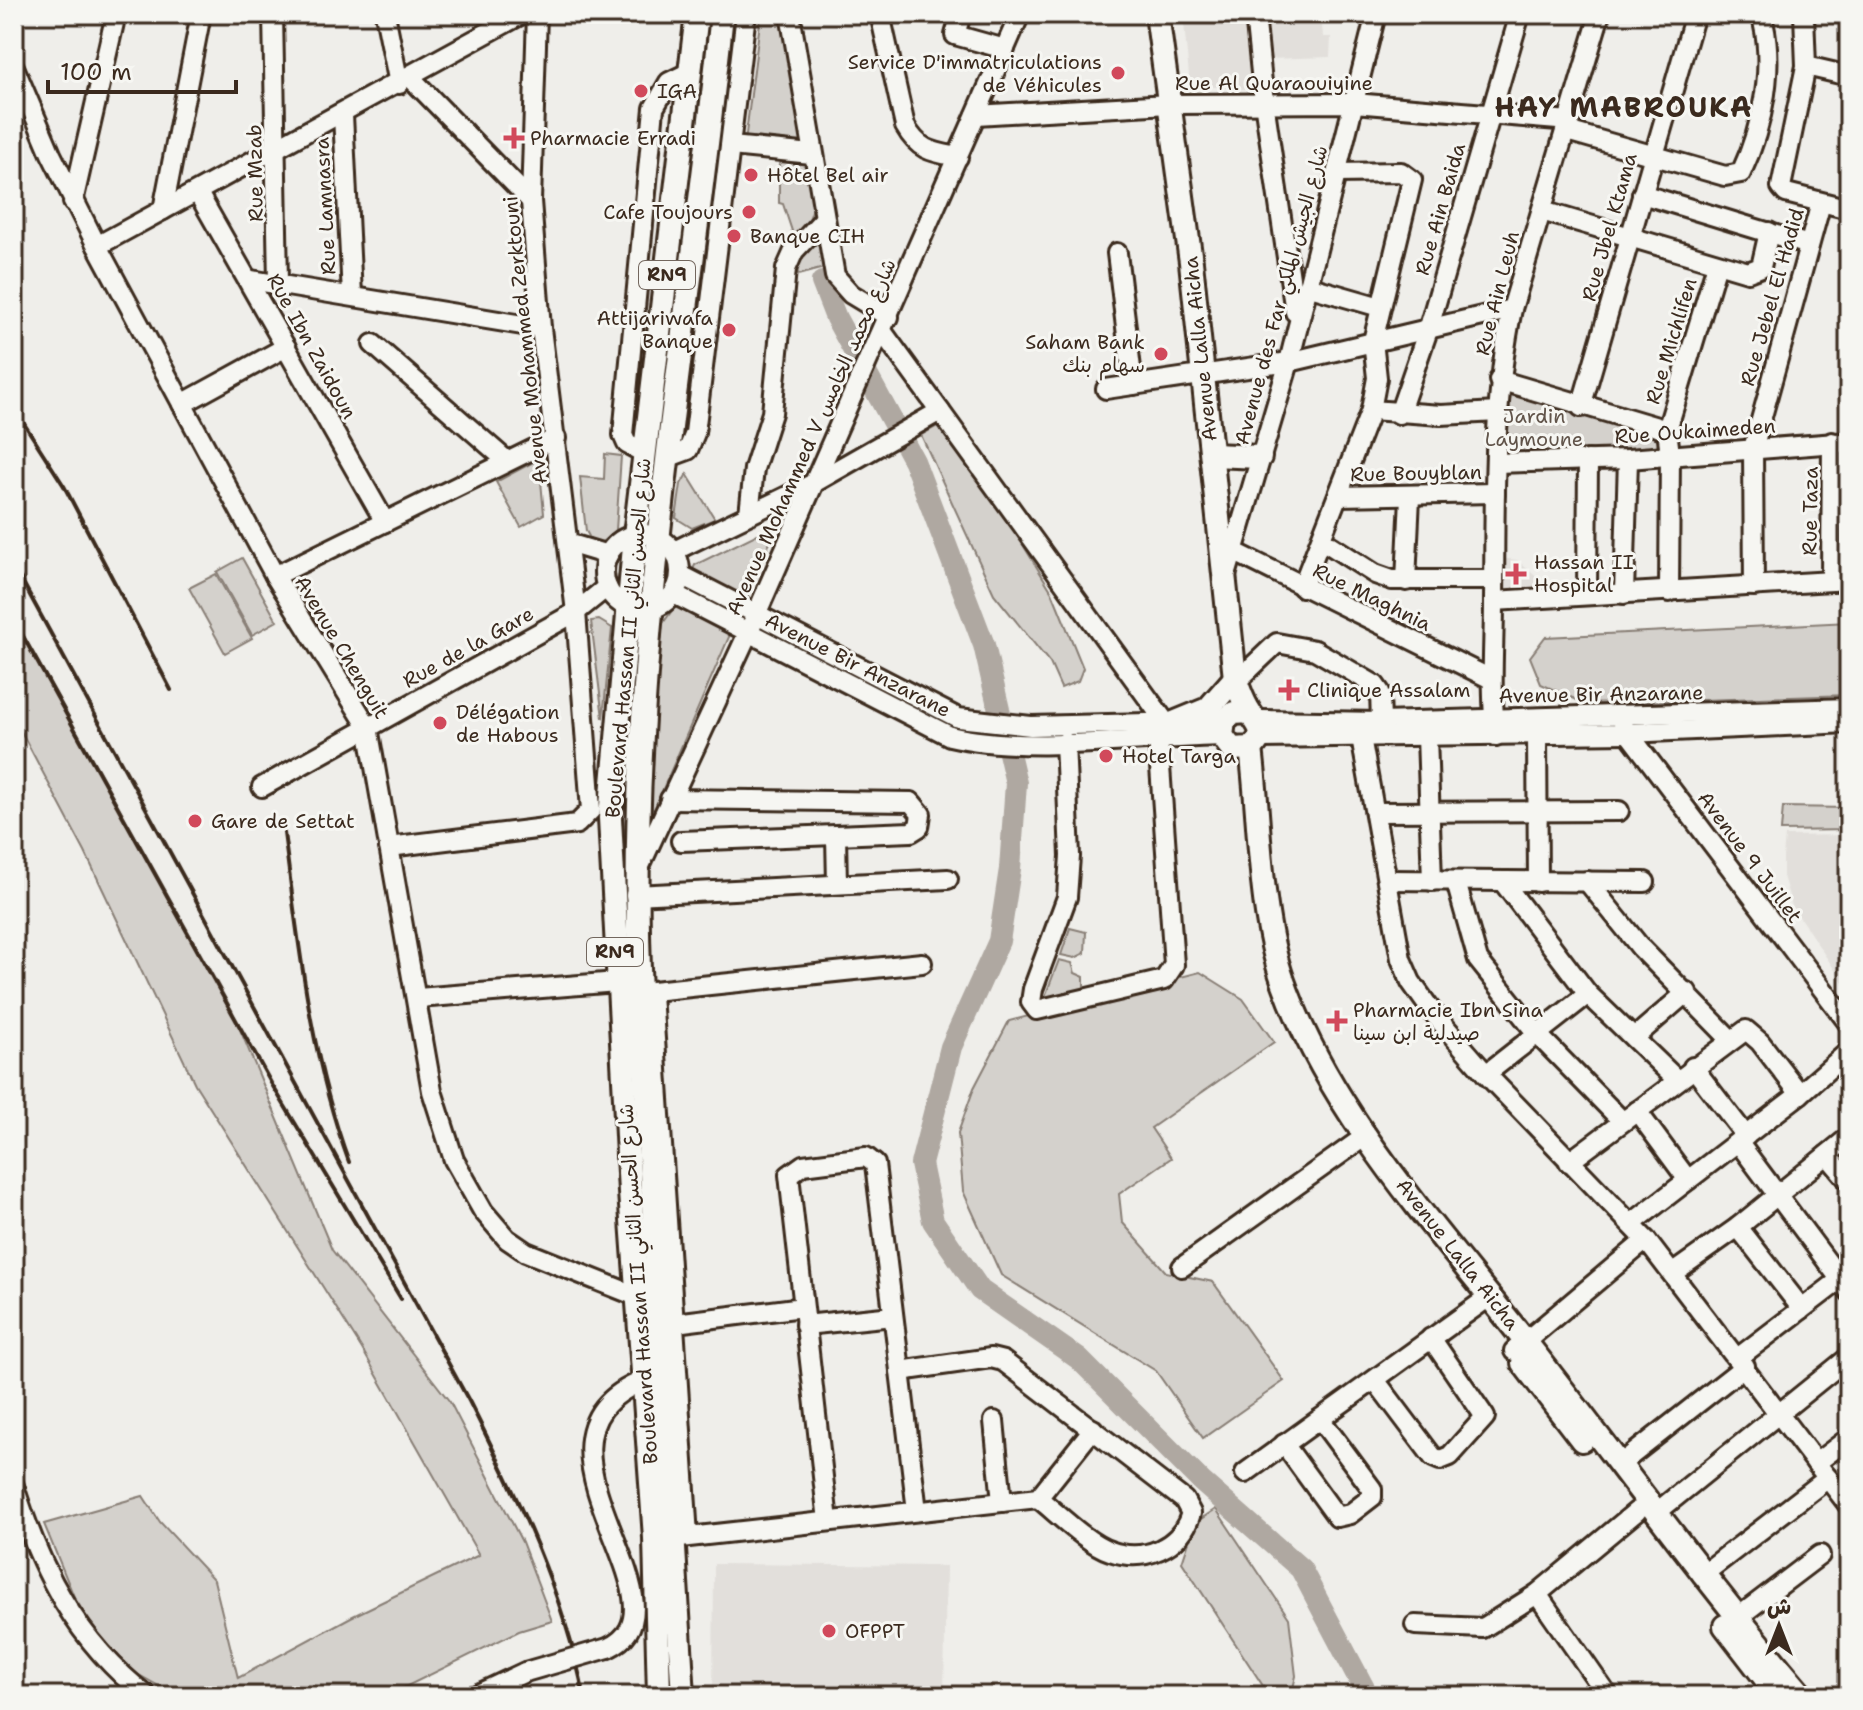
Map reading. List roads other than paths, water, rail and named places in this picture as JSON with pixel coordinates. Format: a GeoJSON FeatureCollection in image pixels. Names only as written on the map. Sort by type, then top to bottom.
{"type":"FeatureCollection","features":[{"type":"Feature","properties":{"kind":"main road","name":"Boulevard Hassan II شارع الحسن الثاني"},"geometry":{"type":"LineString","coordinates":[[659,1696],[655,1538],[617,982],[610,818],[635,535],[697,14]]}},
{"type":"Feature","properties":{"kind":"main road","name":"Boulevard Hassan II شارع الحسن الثاني"},"geometry":{"type":"LineString","coordinates":[[683,1696],[681,1538],[646,993],[635,886],[639,753],[653,609],[667,545],[669,457],[722,14]]}},
{"type":"Feature","properties":{"kind":"main road","name":"Avenue Lalla Aicha"},"geometry":{"type":"LineString","coordinates":[[1157,14],[1203,375],[1223,586],[1268,905],[1282,978],[1315,1057],[1362,1139],[1647,1511],[1779,1696]]}},
{"type":"Feature","properties":{"kind":"main road"},"geometry":{"type":"LineString","coordinates":[[1212,455],[1260,457]]}},
{"type":"Feature","properties":{"kind":"main road"},"geometry":{"type":"LineString","coordinates":[[1166,728],[1208,709],[1236,681]]}},
{"type":"Feature","properties":{"kind":"main road","name":"Avenue Lalla Aicha"},"geometry":{"type":"LineString","coordinates":[[1520,1346],[1619,1465],[1647,1511],[1803,1696]]}},
{"type":"Feature","properties":{"kind":"street"},"geometry":{"type":"LineString","coordinates":[[73,202],[116,14]]}},
{"type":"Feature","properties":{"kind":"street"},"geometry":{"type":"LineString","coordinates":[[163,210],[201,14]]}},
{"type":"Feature","properties":{"kind":"street","name":"Rue Mzab"},"geometry":{"type":"LineString","coordinates":[[273,14],[278,283]]}},
{"type":"Feature","properties":{"kind":"street"},"geometry":{"type":"LineString","coordinates":[[385,14],[405,81],[531,201]]}},
{"type":"Feature","properties":{"kind":"street"},"geometry":{"type":"LineString","coordinates":[[97,246],[343,115],[522,14]]}},
{"type":"Feature","properties":{"kind":"street","name":"Avenue Mohammed Zerktouni"},"geometry":{"type":"LineString","coordinates":[[389,847],[565,826],[587,817],[592,803],[576,612],[541,328],[531,201],[537,14]]}},
{"type":"Feature","properties":{"kind":"street"},"geometry":{"type":"LineString","coordinates":[[669,457],[688,450],[695,433],[746,14]]}},
{"type":"Feature","properties":{"kind":"street"},"geometry":{"type":"LineString","coordinates":[[790,14],[835,276],[883,329],[932,415],[1149,701],[1166,728],[1174,965],[1164,980],[1037,1010],[1031,1002],[1033,989],[1063,911],[1068,886],[1065,742]]}},
{"type":"Feature","properties":{"kind":"street"},"geometry":{"type":"LineString","coordinates":[[880,14],[905,126],[911,137],[926,151],[958,157]]}},
{"type":"Feature","properties":{"kind":"street"},"geometry":{"type":"LineString","coordinates":[[961,14],[955,35],[1005,49]]}},
{"type":"Feature","properties":{"kind":"street","name":"Avenue Mohammed V شارع محمد الخامس"},"geometry":{"type":"LineString","coordinates":[[635,886],[670,799],[748,633],[1020,14]]}},
{"type":"Feature","properties":{"kind":"street"},"geometry":{"type":"LineString","coordinates":[[1255,14],[1264,102],[1297,321]]}},
{"type":"Feature","properties":{"kind":"street","name":"Rue Ain Baida"},"geometry":{"type":"LineString","coordinates":[[1399,414],[1429,327],[1520,14]]}},
{"type":"Feature","properties":{"kind":"street","name":"Rue Ain Leuh"},"geometry":{"type":"LineString","coordinates":[[1495,728],[1491,679],[1499,380],[1512,309],[1600,14]]}},
{"type":"Feature","properties":{"kind":"street","name":"Rue Jbel Ktama"},"geometry":{"type":"LineString","coordinates":[[1581,407],[1695,14]]}},
{"type":"Feature","properties":{"kind":"street","name":"Rue Al Quaraouiyine"},"geometry":{"type":"LineString","coordinates":[[976,115],[1169,104],[1354,103],[1490,115],[1569,126],[1653,156],[1725,176],[1741,173],[1769,69],[1768,39],[1761,14]]}},
{"type":"Feature","properties":{"kind":"street"},"geometry":{"type":"LineString","coordinates":[[1804,14],[1806,66],[1781,187],[1786,193],[1849,209]]}},
{"type":"Feature","properties":{"kind":"street","name":"Avenue des Far شارع الجيش الملكي"},"geometry":{"type":"LineString","coordinates":[[1223,586],[1289,362],[1297,321],[1338,173],[1369,16]]}},
{"type":"Feature","properties":{"kind":"street"},"geometry":{"type":"LineString","coordinates":[[1806,66],[1849,76]]}},
{"type":"Feature","properties":{"kind":"street","name":"Avenue Chenguit"},"geometry":{"type":"LineString","coordinates":[[14,67],[73,202],[275,576],[368,727],[438,1114],[454,1160],[494,1227],[526,1252],[639,1297]]}},
{"type":"Feature","properties":{"kind":"street"},"geometry":{"type":"LineString","coordinates":[[646,454],[627,444],[623,426],[654,108],[669,82],[692,71]]}},
{"type":"Feature","properties":{"kind":"street","name":"Rue Lamnasra"},"geometry":{"type":"LineString","coordinates":[[343,115],[352,295]]}},
{"type":"Feature","properties":{"kind":"street"},"geometry":{"type":"LineString","coordinates":[[731,146],[812,154]]}},
{"type":"Feature","properties":{"kind":"street"},"geometry":{"type":"LineString","coordinates":[[1302,587],[1371,410],[1377,378],[1373,341],[1412,180],[1404,173],[1338,173]]}},
{"type":"Feature","properties":{"kind":"street","name":"Rue Ibn Zaidoun"},"geometry":{"type":"LineString","coordinates":[[198,193],[251,280],[385,522]]}},
{"type":"Feature","properties":{"kind":"street"},"geometry":{"type":"LineString","coordinates":[[1642,194],[1809,245]]}},
{"type":"Feature","properties":{"kind":"street"},"geometry":{"type":"LineString","coordinates":[[699,198],[724,203]]}},
{"type":"Feature","properties":{"kind":"street","name":"Rue Jebel El Hadid"},"geometry":{"type":"LineString","coordinates":[[1754,586],[1753,449],[1821,203]]}},
{"type":"Feature","properties":{"kind":"street"},"geometry":{"type":"LineString","coordinates":[[1542,211],[1753,272],[1763,262],[1769,232]]}},
{"type":"Feature","properties":{"kind":"street"},"geometry":{"type":"LineString","coordinates":[[749,514],[754,469],[772,413],[786,269],[794,251],[824,219]]}},
{"type":"Feature","properties":{"kind":"street"},"geometry":{"type":"LineString","coordinates":[[1117,253],[1133,385]]}},
{"type":"Feature","properties":{"kind":"street","name":"Rue Michlifen"},"geometry":{"type":"LineString","coordinates":[[1667,430],[1717,264]]}},
{"type":"Feature","properties":{"kind":"street"},"geometry":{"type":"LineString","coordinates":[[251,280],[541,328]]}},
{"type":"Feature","properties":{"kind":"street"},"geometry":{"type":"LineString","coordinates":[[1307,286],[1380,307]]}},
{"type":"Feature","properties":{"kind":"street"},"geometry":{"type":"LineString","coordinates":[[1106,389],[1289,362],[1512,309]]}},
{"type":"Feature","properties":{"kind":"street"},"geometry":{"type":"LineString","coordinates":[[373,344],[507,461]]}},
{"type":"Feature","properties":{"kind":"street"},"geometry":{"type":"LineString","coordinates":[[182,404],[286,347]]}},
{"type":"Feature","properties":{"kind":"street"},"geometry":{"type":"LineString","coordinates":[[1499,380],[1581,407],[1667,430],[1670,454],[1669,592]]}},
{"type":"Feature","properties":{"kind":"street"},"geometry":{"type":"LineString","coordinates":[[1371,410],[1399,414],[1498,412]]}},
{"type":"Feature","properties":{"kind":"street"},"geometry":{"type":"LineString","coordinates":[[681,575],[674,594],[653,609],[629,608],[615,600],[607,587],[604,571],[608,555],[624,539],[635,535],[667,545],[749,514],[812,484],[932,415]]}},
{"type":"Feature","properties":{"kind":"street"},"geometry":{"type":"LineString","coordinates":[[275,576],[556,438]]}},
{"type":"Feature","properties":{"kind":"street","name":"Rue Oukaimeden"},"geometry":{"type":"LineString","coordinates":[[1496,463],[1628,459],[1841,442]]}},
{"type":"Feature","properties":{"kind":"street","name":"Rue Taza"},"geometry":{"type":"LineString","coordinates":[[1840,580],[1841,442]]}},
{"type":"Feature","properties":{"kind":"street"},"geometry":{"type":"LineString","coordinates":[[1624,594],[1628,459]]}},
{"type":"Feature","properties":{"kind":"street"},"geometry":{"type":"LineString","coordinates":[[1587,595],[1588,460]]}},
{"type":"Feature","properties":{"kind":"street","name":"Rue Bouyblan"},"geometry":{"type":"LineString","coordinates":[[1338,496],[1495,493]]}},
{"type":"Feature","properties":{"kind":"street"},"geometry":{"type":"LineString","coordinates":[[1406,581],[1410,497]]}},
{"type":"Feature","properties":{"kind":"street"},"geometry":{"type":"LineString","coordinates":[[1322,540],[1380,577],[1406,581],[1494,580]]}},
{"type":"Feature","properties":{"kind":"street"},"geometry":{"type":"LineString","coordinates":[[568,543],[608,555]]}},
{"type":"Feature","properties":{"kind":"street","name":"RN9"},"geometry":{"type":"LineString","coordinates":[[667,545],[681,575]]}},
{"type":"Feature","properties":{"kind":"street","name":"Rue Maghnia"},"geometry":{"type":"LineString","coordinates":[[1235,552],[1491,679]]}},
{"type":"Feature","properties":{"kind":"street","name":"Avenue Bir Anzarane"},"geometry":{"type":"LineString","coordinates":[[681,575],[945,714],[1065,742],[1166,728]]}},
{"type":"Feature","properties":{"kind":"street"},"geometry":{"type":"LineString","coordinates":[[1494,601],[1840,580]]}},
{"type":"Feature","properties":{"kind":"street","name":"Rue de la Gare"},"geometry":{"type":"LineString","coordinates":[[262,787],[576,612],[607,587]]}},
{"type":"Feature","properties":{"kind":"street","name":"Avenue Bir Anzarane"},"geometry":{"type":"LineString","coordinates":[[674,594],[950,736],[991,742],[1030,734],[1135,724],[1361,737],[1427,736],[1617,717],[1849,708]]}},
{"type":"Feature","properties":{"kind":"street"},"geometry":{"type":"LineString","coordinates":[[1236,681],[1277,643],[1309,648],[1375,685],[1380,692],[1381,722]]}},
{"type":"Feature","properties":{"kind":"street"},"geometry":{"type":"LineString","coordinates":[[1135,724],[1149,701]]}},
{"type":"Feature","properties":{"kind":"street","name":"Avenue 9 Juillet"},"geometry":{"type":"LineString","coordinates":[[1617,717],[1849,1024]]}},
{"type":"Feature","properties":{"kind":"street","name":"Avenue Bir Anzarane"},"geometry":{"type":"LineString","coordinates":[[1242,730],[1381,722],[1495,728],[1537,735],[1849,723]]}},
{"type":"Feature","properties":{"kind":"street"},"geometry":{"type":"LineString","coordinates":[[1537,735],[1538,882]]}},
{"type":"Feature","properties":{"kind":"street"},"geometry":{"type":"LineString","coordinates":[[1427,736],[1432,881]]}},
{"type":"Feature","properties":{"kind":"street"},"geometry":{"type":"LineString","coordinates":[[1361,737],[1401,959],[1407,974],[1433,1013],[1486,1074],[1646,1240],[1742,1361],[1849,1506]]}},
{"type":"Feature","properties":{"kind":"street"},"geometry":{"type":"LineString","coordinates":[[670,799],[911,802],[920,810],[920,825],[916,831],[681,841]]}},
{"type":"Feature","properties":{"kind":"street"},"geometry":{"type":"LineString","coordinates":[[1375,812],[1619,811]]}},
{"type":"Feature","properties":{"kind":"street"},"geometry":{"type":"LineString","coordinates":[[836,836],[837,884]]}},
{"type":"Feature","properties":{"kind":"street"},"geometry":{"type":"LineString","coordinates":[[635,886],[837,884],[948,879]]}},
{"type":"Feature","properties":{"kind":"street"},"geometry":{"type":"LineString","coordinates":[[1388,880],[1645,882]]}},
{"type":"Feature","properties":{"kind":"street"},"geometry":{"type":"LineString","coordinates":[[1587,881],[1641,948],[1730,1039]]}},
{"type":"Feature","properties":{"kind":"street"},"geometry":{"type":"LineString","coordinates":[[1456,882],[1478,960],[1538,1035],[1630,1116],[1688,1180]]}},
{"type":"Feature","properties":{"kind":"street"},"geometry":{"type":"LineString","coordinates":[[1503,882],[1588,994],[1677,1080]]}},
{"type":"Feature","properties":{"kind":"street"},"geometry":{"type":"LineString","coordinates":[[900,1371],[985,1359],[1003,1361],[1023,1373],[1189,1505],[1191,1517],[1174,1541],[1155,1553],[1108,1551],[1038,1498],[681,1538],[675,1323],[646,993],[922,963]]}},
{"type":"Feature","properties":{"kind":"street"},"geometry":{"type":"LineString","coordinates":[[418,998],[617,982]]}},
{"type":"Feature","properties":{"kind":"street"},"geometry":{"type":"LineString","coordinates":[[1634,1038],[1687,992]]}},
{"type":"Feature","properties":{"kind":"street"},"geometry":{"type":"LineString","coordinates":[[1486,1074],[1588,994]]}},
{"type":"Feature","properties":{"kind":"street"},"geometry":{"type":"LineString","coordinates":[[1569,1162],[1746,1030],[1800,1094]]}},
{"type":"Feature","properties":{"kind":"street"},"geometry":{"type":"LineString","coordinates":[[1631,1224],[1800,1094],[1849,1051]]}},
{"type":"Feature","properties":{"kind":"street"},"geometry":{"type":"LineString","coordinates":[[1619,1465],[1802,1309],[1846,1281],[1777,1194],[1693,1067]]}},
{"type":"Feature","properties":{"kind":"street"},"geometry":{"type":"LineString","coordinates":[[1673,1273],[1738,1227],[1849,1137]]}},
{"type":"Feature","properties":{"kind":"street"},"geometry":{"type":"LineString","coordinates":[[1182,1267],[1362,1139]]}},
{"type":"Feature","properties":{"kind":"street"},"geometry":{"type":"LineString","coordinates":[[1827,1155],[1849,1181]]}},
{"type":"Feature","properties":{"kind":"street"},"geometry":{"type":"LineString","coordinates":[[828,1521],[789,1175],[803,1165],[869,1157],[875,1164],[917,1511]]}},
{"type":"Feature","properties":{"kind":"street"},"geometry":{"type":"LineString","coordinates":[[1738,1227],[1802,1309]]}},
{"type":"Feature","properties":{"kind":"street"},"geometry":{"type":"LineString","coordinates":[[1520,1346],[1646,1240]]}},
{"type":"Feature","properties":{"kind":"street"},"geometry":{"type":"LineString","coordinates":[[1245,1473],[1484,1301]]}},
{"type":"Feature","properties":{"kind":"street"},"geometry":{"type":"LineString","coordinates":[[675,1323],[804,1316],[893,1316]]}},
{"type":"Feature","properties":{"kind":"street"},"geometry":{"type":"LineString","coordinates":[[1375,1380],[1433,1457],[1440,1460],[1450,1456],[1485,1417],[1431,1338]]}},
{"type":"Feature","properties":{"kind":"street"},"geometry":{"type":"LineString","coordinates":[[1415,1625],[1483,1628],[1537,1594],[1849,1357]]}},
{"type":"Feature","properties":{"kind":"street"},"geometry":{"type":"LineString","coordinates":[[474,1696],[525,1672],[608,1648],[627,1637],[634,1622],[634,1601],[597,1486],[588,1447],[591,1432],[604,1408],[627,1387],[645,1380]]}},
{"type":"Feature","properties":{"kind":"street"},"geometry":{"type":"LineString","coordinates":[[1284,1444],[1337,1517],[1350,1514],[1372,1497],[1373,1491],[1320,1419]]}},
{"type":"Feature","properties":{"kind":"street"},"geometry":{"type":"LineString","coordinates":[[994,1421],[1002,1502]]}},
{"type":"Feature","properties":{"kind":"street"},"geometry":{"type":"LineString","coordinates":[[1038,1498],[1093,1429]]}},
{"type":"Feature","properties":{"kind":"street"},"geometry":{"type":"LineString","coordinates":[[1702,1575],[1822,1470],[1849,1438]]}},
{"type":"Feature","properties":{"kind":"street"},"geometry":{"type":"LineString","coordinates":[[14,1486],[39,1559],[68,1613],[120,1673],[147,1696]]}},
{"type":"Feature","properties":{"kind":"street"},"geometry":{"type":"LineString","coordinates":[[1737,1618],[1820,1555]]}},
{"type":"Feature","properties":{"kind":"street"},"geometry":{"type":"LineString","coordinates":[[1537,1594],[1608,1696]]}},
{"type":"Feature","properties":{"kind":"waterway"},"geometry":{"type":"LineString","coordinates":[[822,282],[836,318],[914,461],[984,645],[1016,783],[1010,869],[999,941],[951,1047],[921,1164],[933,1221],[980,1290],[1079,1359],[1202,1482],[1301,1569],[1368,1696]]}},
{"type":"Feature","properties":{"kind":"railway"},"geometry":{"type":"LineString","coordinates":[[14,408],[64,486],[171,690]]}},
{"type":"Feature","properties":{"kind":"railway"},"geometry":{"type":"LineString","coordinates":[[14,566],[469,1401],[537,1545],[564,1619],[584,1696]]}},
{"type":"Feature","properties":{"kind":"railway"},"geometry":{"type":"LineString","coordinates":[[14,620],[271,1083],[401,1299]]}},
{"type":"Feature","properties":{"kind":"railway"},"geometry":{"type":"LineString","coordinates":[[284,833],[315,1041],[324,1082],[349,1162]]}},
{"type":"Feature","properties":{"kind":"place","name":"Service D'immatriculations de Véhicules"},"geometry":{"type":"Point","coordinates":[1118,73]}},
{"type":"Feature","properties":{"kind":"place","name":"IGA"},"geometry":{"type":"Point","coordinates":[641,91]}},
{"type":"Feature","properties":{"kind":"place","name":"Pharmacie Erradi"},"geometry":{"type":"Point","coordinates":[514,138]}},
{"type":"Feature","properties":{"kind":"place","name":"Hôtel Bel air"},"geometry":{"type":"Point","coordinates":[751,175]}},
{"type":"Feature","properties":{"kind":"place","name":"Cafe Toujours"},"geometry":{"type":"Point","coordinates":[749,212]}},
{"type":"Feature","properties":{"kind":"place","name":"Banque CIH"},"geometry":{"type":"Point","coordinates":[734,236]}},
{"type":"Feature","properties":{"kind":"place","name":"Attijariwafa Banque"},"geometry":{"type":"Point","coordinates":[729,330]}},
{"type":"Feature","properties":{"kind":"place","name":"Saham Bank سهام بنك"},"geometry":{"type":"Point","coordinates":[1161,354]}},
{"type":"Feature","properties":{"kind":"place","name":"Hassan II Hospital"},"geometry":{"type":"Point","coordinates":[1516,574]}},
{"type":"Feature","properties":{"kind":"place","name":"Clinique Assalam"},"geometry":{"type":"Point","coordinates":[1289,690]}},
{"type":"Feature","properties":{"kind":"place","name":"Délégation de Habous"},"geometry":{"type":"Point","coordinates":[440,723]}},
{"type":"Feature","properties":{"kind":"place","name":"Hotel Targa"},"geometry":{"type":"Point","coordinates":[1106,756]}},
{"type":"Feature","properties":{"kind":"place","name":"Gare de Settat"},"geometry":{"type":"Point","coordinates":[195,821]}},
{"type":"Feature","properties":{"kind":"place","name":"Pharmacie Ibn Sina صيدلية ابن سينا"},"geometry":{"type":"Point","coordinates":[1337,1021]}},
{"type":"Feature","properties":{"kind":"place","name":"OFPPT"},"geometry":{"type":"Point","coordinates":[829,1631]}},
{"type":"Feature","properties":{"kind":"district","name":"HAY MABROUKA"},"geometry":{"type":"Point","coordinates":[1624,107]}},
{"type":"Feature","properties":{"kind":"park label","name":"Jardin Laymoune"},"geometry":{"type":"Point","coordinates":[1534,428]}}]}
